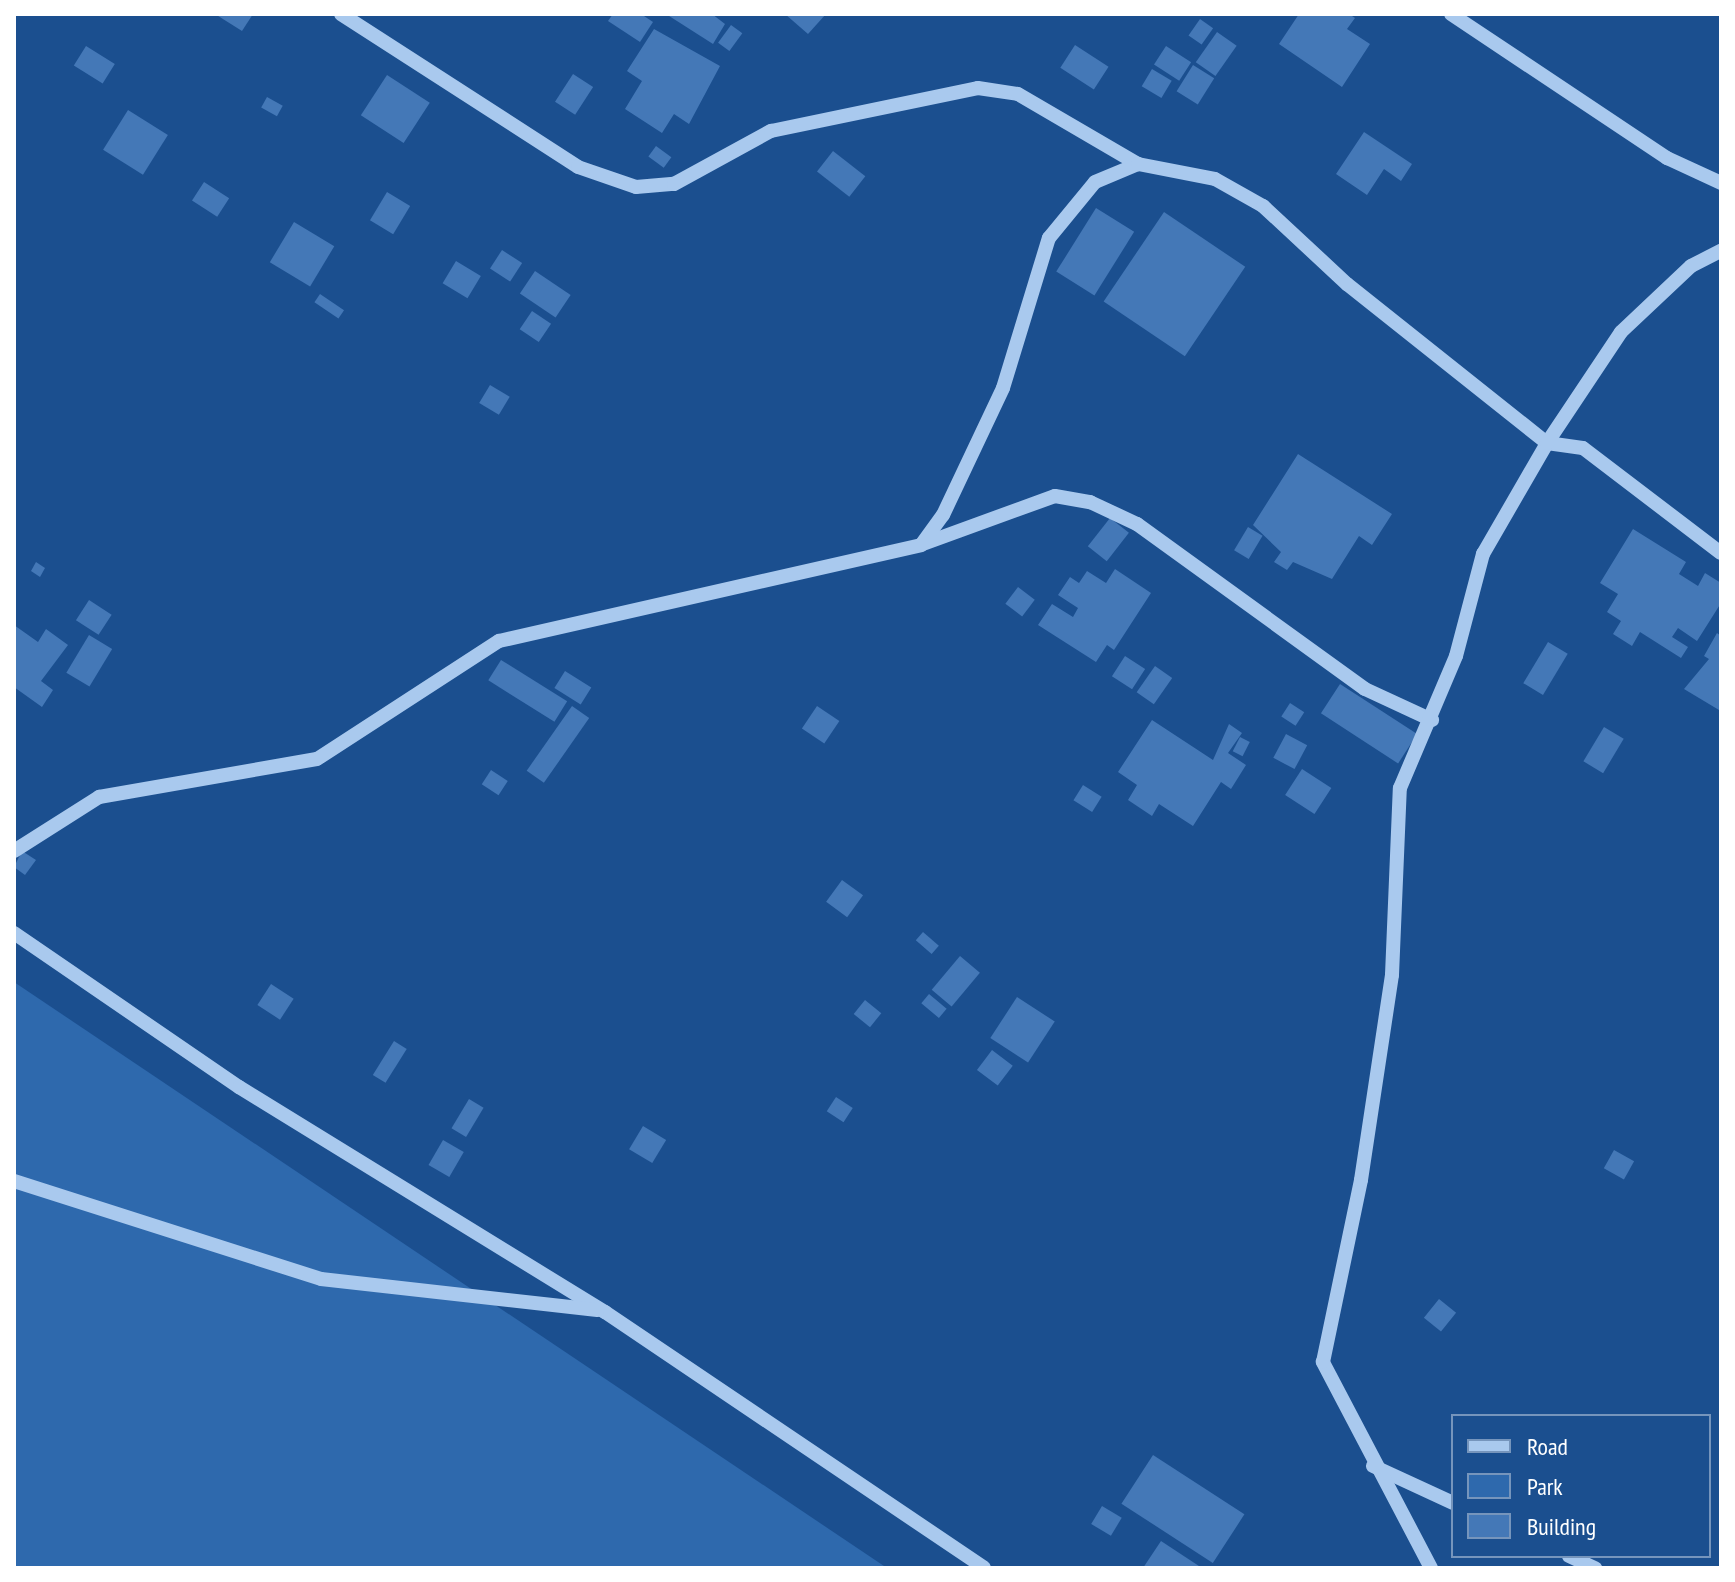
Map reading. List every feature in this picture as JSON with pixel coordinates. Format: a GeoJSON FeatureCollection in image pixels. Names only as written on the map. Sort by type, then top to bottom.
{"type":"FeatureCollection","features":[{"type":"Feature","properties":{"kind":"street"},"geometry":{"type":"LineString","coordinates":[[341,14],[578,167],[636,187],[674,184],[771,131],[978,88],[1018,94],[1138,164],[1215,179],[1263,206],[1347,284],[1547,443],[1583,448],[1721,553]]}},
{"type":"Feature","properties":{"kind":"street"},"geometry":{"type":"LineString","coordinates":[[1451,14],[1667,158],[1721,183]]}},
{"type":"Feature","properties":{"kind":"street"},"geometry":{"type":"LineString","coordinates":[[921,545],[943,515],[1003,388],[1049,238],[1095,182],[1138,164]]}},
{"type":"Feature","properties":{"kind":"street"},"geometry":{"type":"LineString","coordinates":[[1431,1568],[1373,1466],[1323,1362],[1361,1180],[1392,975],[1400,788],[1432,720],[1483,554],[1547,443],[1621,332],[1691,266],[1721,251]]}},
{"type":"Feature","properties":{"kind":"street"},"geometry":{"type":"LineString","coordinates":[[14,851],[99,797],[317,759],[499,641],[921,545],[1055,496],[1090,502],[1137,524],[1365,689],[1432,720]]}},
{"type":"Feature","properties":{"kind":"street"},"geometry":{"type":"LineString","coordinates":[[14,933],[239,1087],[605,1312],[984,1568]]}},
{"type":"Feature","properties":{"kind":"street"},"geometry":{"type":"LineString","coordinates":[[14,1181],[321,1279],[605,1312]]}},
{"type":"Feature","properties":{"kind":"street"},"geometry":{"type":"LineString","coordinates":[[1373,1466],[1451,1502]]}},
{"type":"Feature","properties":{"kind":"street"},"geometry":{"type":"LineString","coordinates":[[1573,1558],[1595,1568]]}},
{"type":"Feature","properties":{"kind":"green space"},"geometry":{"type":"Polygon","coordinates":[[[14,982],[887,1568],[14,1568],[14,982]]]}},
{"type":"Feature","properties":{"kind":"building"},"geometry":{"type":"Polygon","coordinates":[[[215,14],[253,14],[242,31],[215,14]]]}},
{"type":"Feature","properties":{"kind":"building"},"geometry":{"type":"Polygon","coordinates":[[[613,14],[641,14],[653,22],[640,42],[608,21],[613,14]]]}},
{"type":"Feature","properties":{"kind":"building"},"geometry":{"type":"Polygon","coordinates":[[[666,14],[712,14],[725,24],[713,44],[666,14]]]}},
{"type":"Feature","properties":{"kind":"building"},"geometry":{"type":"Polygon","coordinates":[[[785,14],[826,14],[808,34],[785,14]]]}},
{"type":"Feature","properties":{"kind":"building"},"geometry":{"type":"Polygon","coordinates":[[[1299,14],[1349,14],[1355,18],[1347,29],[1370,44],[1342,87],[1279,44],[1299,14]]]}},
{"type":"Feature","properties":{"kind":"building"},"geometry":{"type":"Polygon","coordinates":[[[1200,19],[1213,28],[1202,45],[1189,35],[1200,19]]]}},
{"type":"Feature","properties":{"kind":"building"},"geometry":{"type":"Polygon","coordinates":[[[731,25],[742,33],[729,51],[718,43],[731,25]]]}},
{"type":"Feature","properties":{"kind":"building"},"geometry":{"type":"Polygon","coordinates":[[[654,29],[720,66],[689,124],[674,114],[662,133],[625,109],[642,81],[627,71],[654,29]]]}},
{"type":"Feature","properties":{"kind":"building"},"geometry":{"type":"Polygon","coordinates":[[[1217,32],[1237,46],[1215,76],[1196,62],[1217,32]]]}},
{"type":"Feature","properties":{"kind":"building"},"geometry":{"type":"Polygon","coordinates":[[[1075,45],[1109,67],[1094,89],[1060,68],[1075,45]]]}},
{"type":"Feature","properties":{"kind":"building"},"geometry":{"type":"Polygon","coordinates":[[[86,46],[115,64],[103,84],[74,66],[86,46]]]}},
{"type":"Feature","properties":{"kind":"building"},"geometry":{"type":"Polygon","coordinates":[[[1166,46],[1191,62],[1179,81],[1154,64],[1166,46]]]}},
{"type":"Feature","properties":{"kind":"building"},"geometry":{"type":"Polygon","coordinates":[[[1193,65],[1214,78],[1198,105],[1177,91],[1193,65]]]}},
{"type":"Feature","properties":{"kind":"building"},"geometry":{"type":"Polygon","coordinates":[[[1152,69],[1172,81],[1161,98],[1142,86],[1152,69]]]}},
{"type":"Feature","properties":{"kind":"building"},"geometry":{"type":"Polygon","coordinates":[[[573,74],[593,87],[575,115],[555,102],[573,74]]]}},
{"type":"Feature","properties":{"kind":"building"},"geometry":{"type":"Polygon","coordinates":[[[387,75],[430,103],[404,143],[361,115],[387,75]]]}},
{"type":"Feature","properties":{"kind":"building"},"geometry":{"type":"Polygon","coordinates":[[[267,97],[283,106],[277,116],[261,107],[267,97]]]}},
{"type":"Feature","properties":{"kind":"building"},"geometry":{"type":"Polygon","coordinates":[[[128,110],[168,135],[143,175],[103,150],[128,110]]]}},
{"type":"Feature","properties":{"kind":"building"},"geometry":{"type":"Polygon","coordinates":[[[1364,132],[1412,164],[1401,181],[1384,169],[1367,195],[1336,174],[1364,132]]]}},
{"type":"Feature","properties":{"kind":"building"},"geometry":{"type":"Polygon","coordinates":[[[656,146],[671,157],[664,168],[648,157],[656,146]]]}},
{"type":"Feature","properties":{"kind":"building"},"geometry":{"type":"Polygon","coordinates":[[[833,151],[865,176],[849,197],[817,171],[833,151]]]}},
{"type":"Feature","properties":{"kind":"building"},"geometry":{"type":"Polygon","coordinates":[[[204,182],[229,198],[217,217],[192,200],[204,182]]]}},
{"type":"Feature","properties":{"kind":"building"},"geometry":{"type":"Polygon","coordinates":[[[387,192],[410,206],[393,234],[370,220],[387,192]]]}},
{"type":"Feature","properties":{"kind":"building"},"geometry":{"type":"Polygon","coordinates":[[[1096,208],[1134,232],[1094,295],[1056,272],[1096,208]]]}},
{"type":"Feature","properties":{"kind":"building"},"geometry":{"type":"Polygon","coordinates":[[[1164,212],[1245,267],[1185,356],[1104,302],[1164,212]]]}},
{"type":"Feature","properties":{"kind":"building"},"geometry":{"type":"Polygon","coordinates":[[[294,222],[334,246],[310,286],[270,262],[294,222]]]}},
{"type":"Feature","properties":{"kind":"building"},"geometry":{"type":"Polygon","coordinates":[[[502,250],[522,263],[510,282],[490,268],[502,250]]]}},
{"type":"Feature","properties":{"kind":"building"},"geometry":{"type":"Polygon","coordinates":[[[456,261],[481,276],[467,298],[443,283],[456,261]]]}},
{"type":"Feature","properties":{"kind":"building"},"geometry":{"type":"Polygon","coordinates":[[[535,271],[571,295],[556,317],[520,293],[535,271]]]}},
{"type":"Feature","properties":{"kind":"building"},"geometry":{"type":"Polygon","coordinates":[[[320,294],[344,310],[338,319],[314,302],[320,294]]]}},
{"type":"Feature","properties":{"kind":"building"},"geometry":{"type":"Polygon","coordinates":[[[532,311],[551,324],[539,342],[520,329],[532,311]]]}},
{"type":"Feature","properties":{"kind":"building"},"geometry":{"type":"Polygon","coordinates":[[[490,385],[510,397],[499,415],[479,403],[490,385]]]}},
{"type":"Feature","properties":{"kind":"building"},"geometry":{"type":"Polygon","coordinates":[[[1298,454],[1392,514],[1372,545],[1359,536],[1332,579],[1293,562],[1287,570],[1274,562],[1281,552],[1253,525],[1298,454]]]}},
{"type":"Feature","properties":{"kind":"building"},"geometry":{"type":"Polygon","coordinates":[[[1110,518],[1129,533],[1107,561],[1088,546],[1110,518]]]}},
{"type":"Feature","properties":{"kind":"building"},"geometry":{"type":"Polygon","coordinates":[[[1248,527],[1263,536],[1249,559],[1234,550],[1248,527]]]}},
{"type":"Feature","properties":{"kind":"building"},"geometry":{"type":"Polygon","coordinates":[[[1633,529],[1686,562],[1679,574],[1698,586],[1705,573],[1721,583],[1721,603],[1697,641],[1678,628],[1672,637],[1688,647],[1681,658],[1640,632],[1632,646],[1613,634],[1621,621],[1607,612],[1618,594],[1600,583],[1633,529]]]}},
{"type":"Feature","properties":{"kind":"building"},"geometry":{"type":"Polygon","coordinates":[[[36,562],[45,568],[40,577],[31,571],[36,562]]]}},
{"type":"Feature","properties":{"kind":"building"},"geometry":{"type":"Polygon","coordinates":[[[1115,569],[1151,593],[1114,650],[1107,645],[1096,662],[1038,625],[1052,604],[1073,617],[1078,608],[1058,595],[1070,577],[1079,583],[1087,571],[1106,583],[1115,569]]]}},
{"type":"Feature","properties":{"kind":"building"},"geometry":{"type":"Polygon","coordinates":[[[1018,587],[1035,600],[1022,616],[1005,604],[1018,587]]]}},
{"type":"Feature","properties":{"kind":"building"},"geometry":{"type":"Polygon","coordinates":[[[89,600],[112,615],[99,635],[76,620],[89,600]]]}},
{"type":"Feature","properties":{"kind":"building"},"geometry":{"type":"Polygon","coordinates":[[[14,625],[38,642],[46,629],[68,645],[41,681],[53,690],[42,707],[14,687],[14,625]]]}},
{"type":"Feature","properties":{"kind":"building"},"geometry":{"type":"Polygon","coordinates":[[[1717,633],[1721,636],[1719,710],[1684,689],[1709,659],[1704,656],[1717,633]]]}},
{"type":"Feature","properties":{"kind":"building"},"geometry":{"type":"Polygon","coordinates":[[[89,635],[112,649],[89,687],[66,673],[89,635]]]}},
{"type":"Feature","properties":{"kind":"building"},"geometry":{"type":"Polygon","coordinates":[[[1548,642],[1568,654],[1543,695],[1523,683],[1548,642]]]}},
{"type":"Feature","properties":{"kind":"building"},"geometry":{"type":"Polygon","coordinates":[[[1125,656],[1145,669],[1132,689],[1112,676],[1125,656]]]}},
{"type":"Feature","properties":{"kind":"building"},"geometry":{"type":"Polygon","coordinates":[[[501,660],[567,701],[554,722],[488,680],[501,660]]]}},
{"type":"Feature","properties":{"kind":"building"},"geometry":{"type":"Polygon","coordinates":[[[1155,666],[1172,678],[1154,704],[1137,692],[1155,666]]]}},
{"type":"Feature","properties":{"kind":"building"},"geometry":{"type":"Polygon","coordinates":[[[565,671],[591,687],[581,704],[554,688],[565,671]]]}},
{"type":"Feature","properties":{"kind":"building"},"geometry":{"type":"Polygon","coordinates":[[[1340,684],[1417,734],[1398,763],[1321,713],[1340,684]]]}},
{"type":"Feature","properties":{"kind":"building"},"geometry":{"type":"Polygon","coordinates":[[[1290,703],[1304,712],[1296,726],[1281,716],[1290,703]]]}},
{"type":"Feature","properties":{"kind":"building"},"geometry":{"type":"Polygon","coordinates":[[[572,706],[589,718],[544,783],[527,771],[572,706]]]}},
{"type":"Feature","properties":{"kind":"building"},"geometry":{"type":"Polygon","coordinates":[[[817,706],[839,721],[824,743],[802,728],[817,706]]]}},
{"type":"Feature","properties":{"kind":"building"},"geometry":{"type":"Polygon","coordinates":[[[1152,720],[1213,760],[1229,724],[1242,733],[1228,753],[1246,765],[1231,789],[1221,782],[1193,826],[1159,804],[1152,816],[1128,800],[1137,785],[1118,772],[1152,720]]]}},
{"type":"Feature","properties":{"kind":"building"},"geometry":{"type":"Polygon","coordinates":[[[1604,727],[1624,739],[1603,773],[1583,761],[1604,727]]]}},
{"type":"Feature","properties":{"kind":"building"},"geometry":{"type":"Polygon","coordinates":[[[1286,734],[1307,745],[1295,769],[1273,758],[1286,734]]]}},
{"type":"Feature","properties":{"kind":"building"},"geometry":{"type":"Polygon","coordinates":[[[1240,737],[1250,742],[1243,756],[1233,751],[1240,737]]]}},
{"type":"Feature","properties":{"kind":"building"},"geometry":{"type":"Polygon","coordinates":[[[1302,769],[1331,788],[1314,814],[1285,795],[1302,769]]]}},
{"type":"Feature","properties":{"kind":"building"},"geometry":{"type":"Polygon","coordinates":[[[491,770],[508,781],[499,795],[482,784],[491,770]]]}},
{"type":"Feature","properties":{"kind":"building"},"geometry":{"type":"Polygon","coordinates":[[[1083,785],[1102,797],[1092,812],[1073,800],[1083,785]]]}},
{"type":"Feature","properties":{"kind":"building"},"geometry":{"type":"Polygon","coordinates":[[[22,851],[36,860],[25,875],[14,867],[22,851]]]}},
{"type":"Feature","properties":{"kind":"building"},"geometry":{"type":"Polygon","coordinates":[[[842,880],[863,895],[847,917],[826,902],[842,880]]]}},
{"type":"Feature","properties":{"kind":"building"},"geometry":{"type":"Polygon","coordinates":[[[923,932],[939,946],[932,954],[916,940],[923,932]]]}},
{"type":"Feature","properties":{"kind":"building"},"geometry":{"type":"Polygon","coordinates":[[[960,956],[980,973],[952,1006],[932,990],[960,956]]]}},
{"type":"Feature","properties":{"kind":"building"},"geometry":{"type":"Polygon","coordinates":[[[271,984],[294,999],[280,1020],[257,1005],[271,984]]]}},
{"type":"Feature","properties":{"kind":"building"},"geometry":{"type":"Polygon","coordinates":[[[929,994],[947,1009],[939,1018],[921,1003],[929,994]]]}},
{"type":"Feature","properties":{"kind":"building"},"geometry":{"type":"Polygon","coordinates":[[[1017,997],[1055,1022],[1028,1063],[990,1038],[1017,997]]]}},
{"type":"Feature","properties":{"kind":"building"},"geometry":{"type":"Polygon","coordinates":[[[865,1000],[881,1013],[870,1027],[854,1014],[865,1000]]]}},
{"type":"Feature","properties":{"kind":"building"},"geometry":{"type":"Polygon","coordinates":[[[394,1041],[407,1049],[386,1083],[373,1075],[394,1041]]]}},
{"type":"Feature","properties":{"kind":"building"},"geometry":{"type":"Polygon","coordinates":[[[992,1050],[1013,1066],[998,1086],[977,1070],[992,1050]]]}},
{"type":"Feature","properties":{"kind":"building"},"geometry":{"type":"Polygon","coordinates":[[[836,1097],[853,1108],[844,1122],[827,1111],[836,1097]]]}},
{"type":"Feature","properties":{"kind":"building"},"geometry":{"type":"Polygon","coordinates":[[[469,1099],[484,1108],[466,1137],[451,1128],[469,1099]]]}},
{"type":"Feature","properties":{"kind":"building"},"geometry":{"type":"Polygon","coordinates":[[[643,1126],[666,1140],[652,1163],[629,1149],[643,1126]]]}},
{"type":"Feature","properties":{"kind":"building"},"geometry":{"type":"Polygon","coordinates":[[[443,1140],[464,1152],[449,1177],[428,1165],[443,1140]]]}},
{"type":"Feature","properties":{"kind":"building"},"geometry":{"type":"Polygon","coordinates":[[[1614,1150],[1634,1161],[1624,1180],[1604,1168],[1614,1150]]]}},
{"type":"Feature","properties":{"kind":"building"},"geometry":{"type":"Polygon","coordinates":[[[1439,1299],[1456,1313],[1441,1331],[1424,1318],[1439,1299]]]}},
{"type":"Feature","properties":{"kind":"building"},"geometry":{"type":"Polygon","coordinates":[[[1153,1455],[1244,1514],[1213,1563],[1121,1504],[1153,1455]]]}},
{"type":"Feature","properties":{"kind":"building"},"geometry":{"type":"Polygon","coordinates":[[[1102,1506],[1122,1518],[1111,1536],[1091,1524],[1102,1506]]]}},
{"type":"Feature","properties":{"kind":"building"},"geometry":{"type":"Polygon","coordinates":[[[1161,1541],[1202,1568],[1143,1568],[1161,1541]]]}}]}
